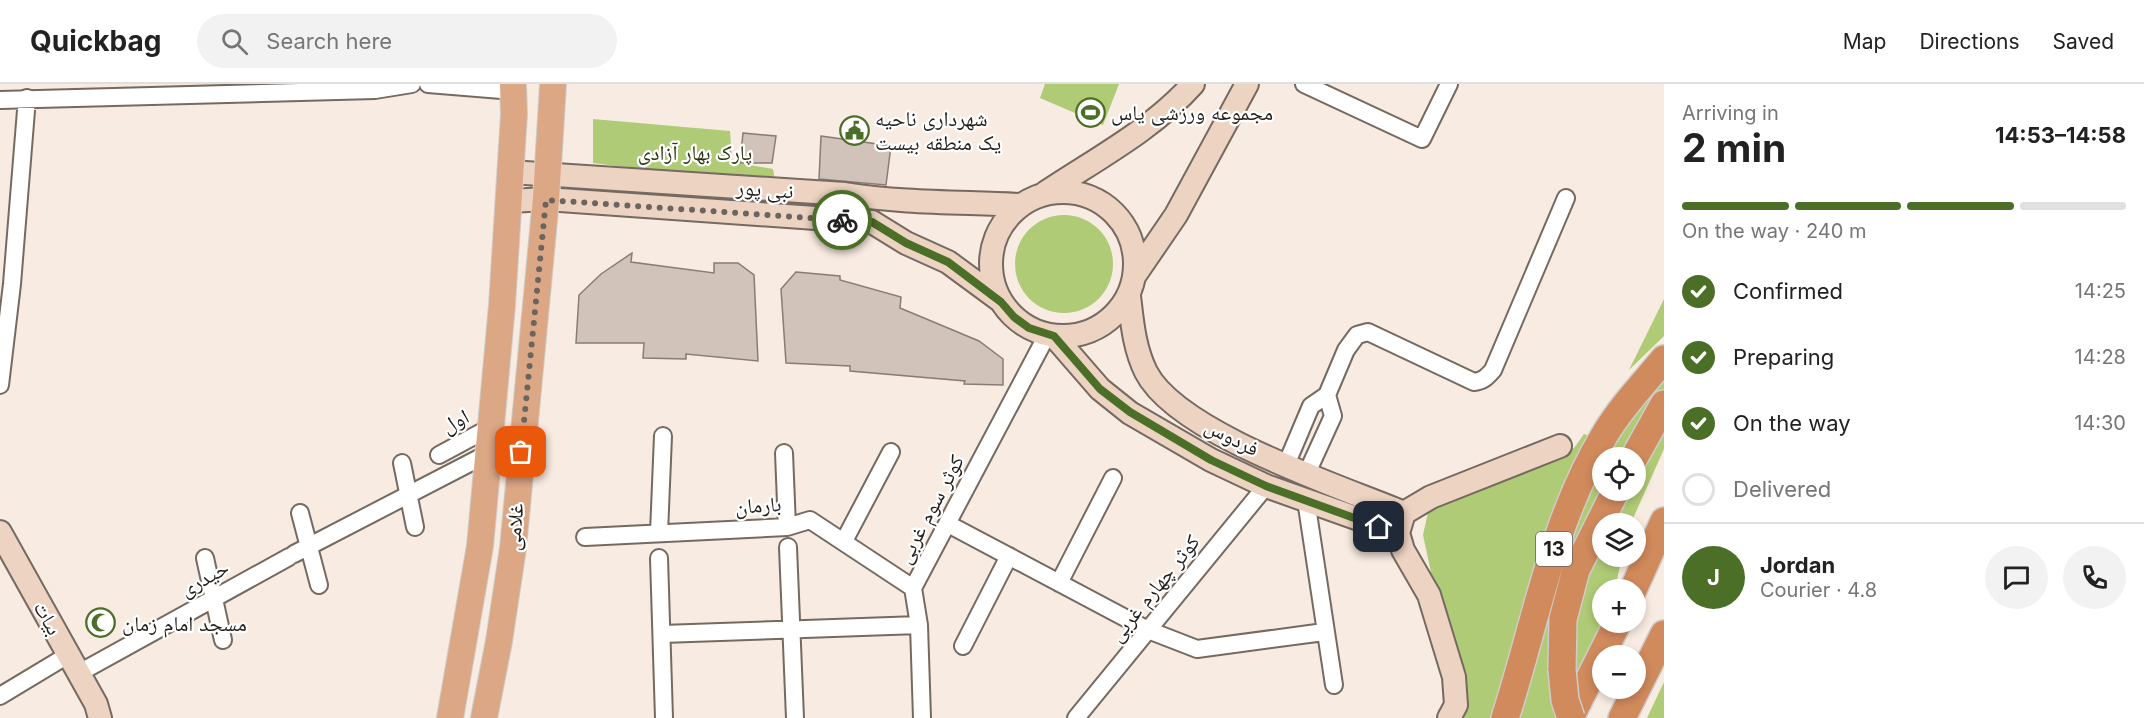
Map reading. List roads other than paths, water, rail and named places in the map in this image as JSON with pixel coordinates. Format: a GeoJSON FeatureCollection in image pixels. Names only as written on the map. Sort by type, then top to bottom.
{"type":"FeatureCollection","features":[{"type":"Feature","properties":{"kind":"highway","name":"13"},"geometry":{"type":"LineString","coordinates":[[1505,718],[1540,594],[1573,494],[1605,434],[1634,394],[1664,359]]}},
{"type":"Feature","properties":{"kind":"highway"},"geometry":{"type":"LineString","coordinates":[[1640,447],[1664,404]]}},
{"type":"Feature","properties":{"kind":"highway"},"geometry":{"type":"LineString","coordinates":[[1570,718],[1565,700],[1562,669],[1563,619],[1576,570],[1610,501]]}},
{"type":"Feature","properties":{"kind":"highway"},"geometry":{"type":"LineString","coordinates":[[1638,579],[1664,521]]}},
{"type":"Feature","properties":{"kind":"highway"},"geometry":{"type":"LineString","coordinates":[[1570,718],[1612,633]]}},
{"type":"Feature","properties":{"kind":"highway"},"geometry":{"type":"LineString","coordinates":[[1622,718],[1664,634]]}},
{"type":"Feature","properties":{"kind":"highway"},"geometry":{"type":"LineString","coordinates":[[1562,669],[1571,694],[1586,718]]}},
{"type":"Feature","properties":{"kind":"main road","name":"غلامی"},"geometry":{"type":"LineString","coordinates":[[484,718],[499,641],[513,548],[547,187],[553,84]]}},
{"type":"Feature","properties":{"kind":"main road"},"geometry":{"type":"LineString","coordinates":[[1193,84],[1178,101],[1121,145],[1044,194],[1020,206],[1005,220],[995,239],[991,260],[993,282],[1001,302],[1014,317],[1029,328],[1051,336],[1077,336],[1098,328],[1116,314],[1176,215],[1247,84]]}},
{"type":"Feature","properties":{"kind":"main road","name":"غلامی"},"geometry":{"type":"LineString","coordinates":[[450,718],[480,546],[492,428],[510,201],[513,87]]}},
{"type":"Feature","properties":{"kind":"main road","name":"نبی پور"},"geometry":{"type":"LineString","coordinates":[[510,172],[547,187],[872,222],[906,243],[948,262],[1001,302]]}},
{"type":"Feature","properties":{"kind":"main road","name":"نبی پور"},"geometry":{"type":"LineString","coordinates":[[547,187],[845,194],[890,201],[925,199],[1020,206]]}},
{"type":"Feature","properties":{"kind":"main road"},"geometry":{"type":"LineString","coordinates":[[510,201],[547,187]]}},
{"type":"Feature","properties":{"kind":"main road"},"geometry":{"type":"LineString","coordinates":[[1044,194],[1064,191],[1085,194],[1104,203],[1119,217],[1130,235],[1136,255],[1132,286]]}},
{"type":"Feature","properties":{"kind":"main road","name":"فردوس"},"geometry":{"type":"LineString","coordinates":[[1132,286],[1138,349],[1146,372],[1161,392],[1188,414],[1216,431],[1307,473],[1401,523]]}},
{"type":"Feature","properties":{"kind":"main road","name":"فردوس"},"geometry":{"type":"LineString","coordinates":[[1051,336],[1100,389],[1130,412],[1211,460],[1266,486],[1306,500],[1401,523]]}},
{"type":"Feature","properties":{"kind":"main road"},"geometry":{"type":"LineString","coordinates":[[1449,718],[1456,705],[1447,647],[1429,595],[1403,550],[1401,523],[1442,493],[1560,446]]}},
{"type":"Feature","properties":{"kind":"main road","name":"بیات"},"geometry":{"type":"LineString","coordinates":[[0,532],[102,713]]}},
{"type":"Feature","properties":{"kind":"street"},"geometry":{"type":"LineString","coordinates":[[0,100],[27,98],[53,90],[247,88],[375,90],[412,84]]}},
{"type":"Feature","properties":{"kind":"street"},"geometry":{"type":"LineString","coordinates":[[428,84],[513,87]]}},
{"type":"Feature","properties":{"kind":"street"},"geometry":{"type":"LineString","coordinates":[[1304,84],[1422,139],[1449,84]]}},
{"type":"Feature","properties":{"kind":"street"},"geometry":{"type":"LineString","coordinates":[[0,385],[6,284],[27,98]]}},
{"type":"Feature","properties":{"kind":"street"},"geometry":{"type":"LineString","coordinates":[[1286,465],[1311,406],[1327,395],[1346,350],[1358,335],[1368,332],[1474,382],[1487,377],[1493,370],[1566,198]]}},
{"type":"Feature","properties":{"kind":"street","name":"کوثر سوم غربی"},"geometry":{"type":"LineString","coordinates":[[922,718],[919,625],[914,588],[1051,336]]}},
{"type":"Feature","properties":{"kind":"street"},"geometry":{"type":"LineString","coordinates":[[1307,473],[1333,416],[1327,395]]}},
{"type":"Feature","properties":{"kind":"street","name":"اول"},"geometry":{"type":"LineString","coordinates":[[440,455],[492,428]]}},
{"type":"Feature","properties":{"kind":"street"},"geometry":{"type":"LineString","coordinates":[[659,533],[663,436]]}},
{"type":"Feature","properties":{"kind":"street"},"geometry":{"type":"LineString","coordinates":[[844,541],[891,452]]}},
{"type":"Feature","properties":{"kind":"street","name":"حیدری"},"geometry":{"type":"LineString","coordinates":[[0,696],[212,599],[489,453]]}},
{"type":"Feature","properties":{"kind":"street"},"geometry":{"type":"LineString","coordinates":[[784,453],[787,527]]}},
{"type":"Feature","properties":{"kind":"street"},"geometry":{"type":"LineString","coordinates":[[402,463],[415,527]]}},
{"type":"Feature","properties":{"kind":"street"},"geometry":{"type":"LineString","coordinates":[[1059,583],[1113,478]]}},
{"type":"Feature","properties":{"kind":"street","name":"کوثر چهارم غربی"},"geometry":{"type":"LineString","coordinates":[[1076,718],[1266,486]]}},
{"type":"Feature","properties":{"kind":"street"},"geometry":{"type":"LineString","coordinates":[[1306,500],[1324,632],[1334,685]]}},
{"type":"Feature","properties":{"kind":"street"},"geometry":{"type":"LineString","coordinates":[[300,513],[319,585]]}},
{"type":"Feature","properties":{"kind":"street","name":"بارمان"},"geometry":{"type":"LineString","coordinates":[[585,537],[787,527],[810,520],[914,588]]}},
{"type":"Feature","properties":{"kind":"street"},"geometry":{"type":"LineString","coordinates":[[948,524],[1148,630],[1197,649],[1324,632]]}},
{"type":"Feature","properties":{"kind":"street"},"geometry":{"type":"LineString","coordinates":[[788,547],[795,718]]}},
{"type":"Feature","properties":{"kind":"street"},"geometry":{"type":"LineString","coordinates":[[963,646],[1009,556]]}},
{"type":"Feature","properties":{"kind":"street"},"geometry":{"type":"LineString","coordinates":[[205,558],[212,599],[223,640]]}},
{"type":"Feature","properties":{"kind":"street"},"geometry":{"type":"LineString","coordinates":[[659,558],[664,718]]}},
{"type":"Feature","properties":{"kind":"street"},"geometry":{"type":"LineString","coordinates":[[662,634],[919,625]]}},
{"type":"Feature","properties":{"kind":"place","name":"مجموعه ورزشی یاس"},"geometry":{"type":"Point","coordinates":[1090,112]}},
{"type":"Feature","properties":{"kind":"place","name":"شهرداری ناحیه یک منطقه بیست"},"geometry":{"type":"Point","coordinates":[854,130]}},
{"type":"Feature","properties":{"kind":"place","name":"مسجد امام زمان"},"geometry":{"type":"Point","coordinates":[101,623]}},
{"type":"Feature","properties":{"kind":"park label","name":"پارک بهار آزادی"},"geometry":{"type":"Point","coordinates":[695,152]}}]}
